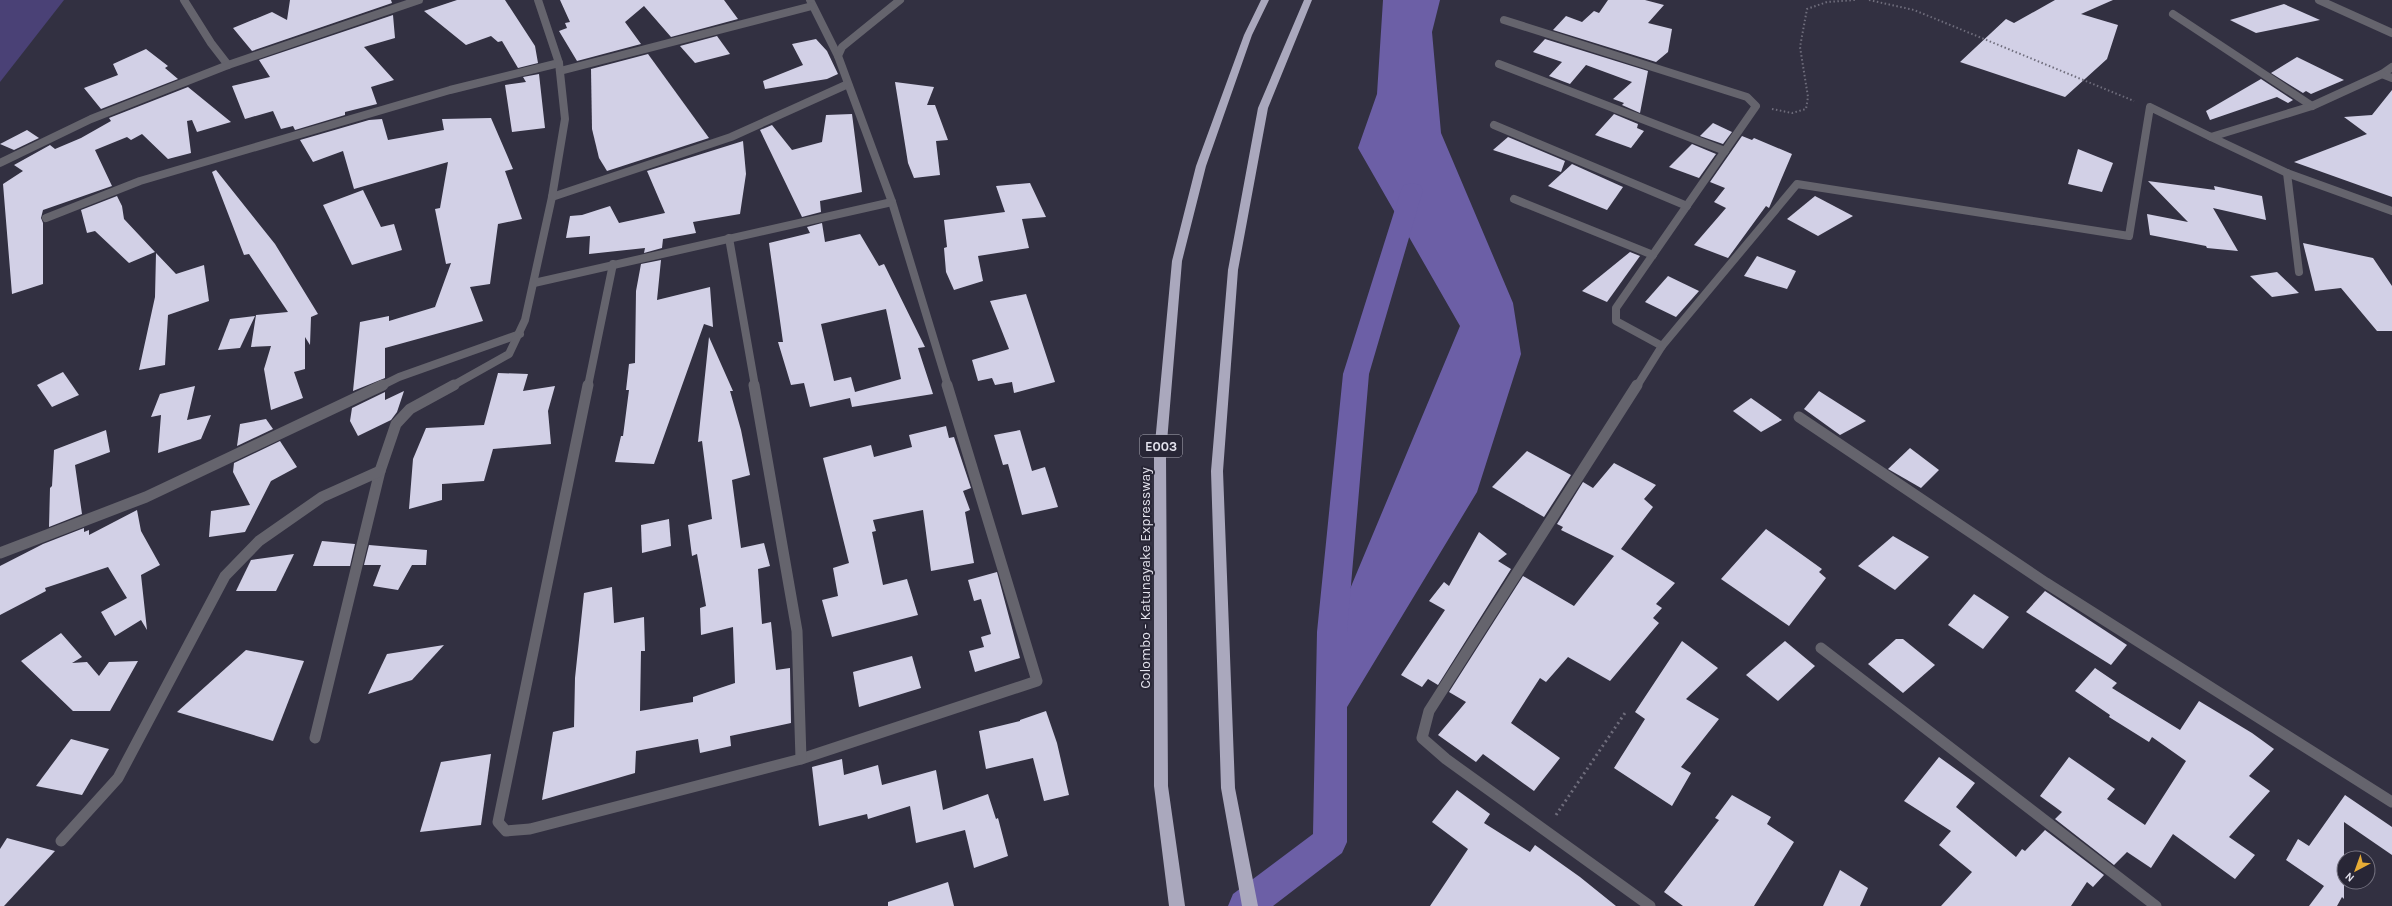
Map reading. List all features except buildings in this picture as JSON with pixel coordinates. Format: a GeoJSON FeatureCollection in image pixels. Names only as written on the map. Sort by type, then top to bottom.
{"type":"FeatureCollection","features":[{"type":"Feature","properties":{"kind":"highway","name":"Colombo - Katunayake Expressway"},"geometry":{"type":"LineString","coordinates":[[1177,906],[1161,786],[1160,454],[1177,261],[1201,166],[1248,35],[1265,0]]}},
{"type":"Feature","properties":{"kind":"highway"},"geometry":{"type":"LineString","coordinates":[[1250,906],[1228,788],[1217,471],[1233,270],[1262,116],[1308,0]]}},
{"type":"Feature","properties":{"kind":"street"},"geometry":{"type":"LineString","coordinates":[[184,0],[211,43],[228,65]]}},
{"type":"Feature","properties":{"kind":"street"},"geometry":{"type":"LineString","coordinates":[[0,164],[91,119],[228,65],[419,0]]}},
{"type":"Feature","properties":{"kind":"street"},"geometry":{"type":"LineString","coordinates":[[315,738],[380,471],[396,424],[410,409],[510,354],[520,334],[534,283],[552,197],[565,119],[560,67],[538,0]]}},
{"type":"Feature","properties":{"kind":"street"},"geometry":{"type":"LineString","coordinates":[[838,56],[842,47],[900,0]]}},
{"type":"Feature","properties":{"kind":"street"},"geometry":{"type":"LineString","coordinates":[[2319,0],[2392,33]]}},
{"type":"Feature","properties":{"kind":"street"},"geometry":{"type":"LineString","coordinates":[[46,218],[140,181],[450,90],[560,67],[811,3],[838,56],[892,202],[1037,680],[801,759],[530,829],[506,832],[498,822],[613,264]]}},
{"type":"Feature","properties":{"kind":"street"},"geometry":{"type":"LineString","coordinates":[[2173,14],[2312,106]]}},
{"type":"Feature","properties":{"kind":"street"},"geometry":{"type":"LineString","coordinates":[[1504,20],[1747,97],[1756,106],[1616,308],[1616,321],[1662,346]]}},
{"type":"Feature","properties":{"kind":"street"},"geometry":{"type":"LineString","coordinates":[[1499,64],[1725,151]]}},
{"type":"Feature","properties":{"kind":"street"},"geometry":{"type":"LineString","coordinates":[[2211,137],[2312,106],[2382,74],[2392,67]]}},
{"type":"Feature","properties":{"kind":"street"},"geometry":{"type":"LineString","coordinates":[[2382,74],[2392,78]]}},
{"type":"Feature","properties":{"kind":"street"},"geometry":{"type":"LineString","coordinates":[[552,197],[731,137],[848,84]]}},
{"type":"Feature","properties":{"kind":"street"},"geometry":{"type":"LineString","coordinates":[[1650,906],[1446,759],[1422,738],[1430,711],[1662,346],[1797,184],[2129,236],[2150,107],[2287,173],[2392,211]]}},
{"type":"Feature","properties":{"kind":"street"},"geometry":{"type":"LineString","coordinates":[[1494,125],[1687,206]]}},
{"type":"Feature","properties":{"kind":"street"},"geometry":{"type":"LineString","coordinates":[[2287,173],[2299,272]]}},
{"type":"Feature","properties":{"kind":"street"},"geometry":{"type":"LineString","coordinates":[[1514,199],[1653,255]]}},
{"type":"Feature","properties":{"kind":"street"},"geometry":{"type":"LineString","coordinates":[[534,283],[892,202]]}},
{"type":"Feature","properties":{"kind":"street"},"geometry":{"type":"LineString","coordinates":[[729,238],[797,631],[801,759]]}},
{"type":"Feature","properties":{"kind":"street"},"geometry":{"type":"LineString","coordinates":[[0,552],[146,497],[399,377],[520,334]]}},
{"type":"Feature","properties":{"kind":"street"},"geometry":{"type":"LineString","coordinates":[[1799,417],[2040,579],[2235,701],[2392,802]]}},
{"type":"Feature","properties":{"kind":"street"},"geometry":{"type":"LineString","coordinates":[[61,841],[118,778],[225,576],[259,541],[322,497],[380,471]]}},
{"type":"Feature","properties":{"kind":"street"},"geometry":{"type":"LineString","coordinates":[[1821,648],[2156,906]]}},
{"type":"Feature","properties":{"kind":"path"},"geometry":{"type":"LineString","coordinates":[[1756,106],[1792,113],[1806,109],[1808,97],[1800,47],[1807,8],[1827,2],[1855,0]]}},
{"type":"Feature","properties":{"kind":"path"},"geometry":{"type":"LineString","coordinates":[[1869,0],[1914,10],[2150,107]]}},
{"type":"Feature","properties":{"kind":"path"},"geometry":{"type":"LineString","coordinates":[[1545,830],[1625,713]]}},
{"type":"Feature","properties":{"kind":"shaded area"},"geometry":{"type":"Polygon","coordinates":[[[0,0],[64,0],[0,82],[0,0]]]}},
{"type":"Feature","properties":{"kind":"shaded area"},"geometry":{"type":"Polygon","coordinates":[[[1383,0],[1440,0],[1432,32],[1441,133],[1513,303],[1521,354],[1477,492],[1341,717],[1332,632],[1460,326],[1358,148],[1377,94],[1383,0]]]}},
{"type":"Feature","properties":{"kind":"waterway"},"geometry":{"type":"LineString","coordinates":[[1245,906],[1330,842],[1332,632],[1356,374],[1412,190]]}}]}
